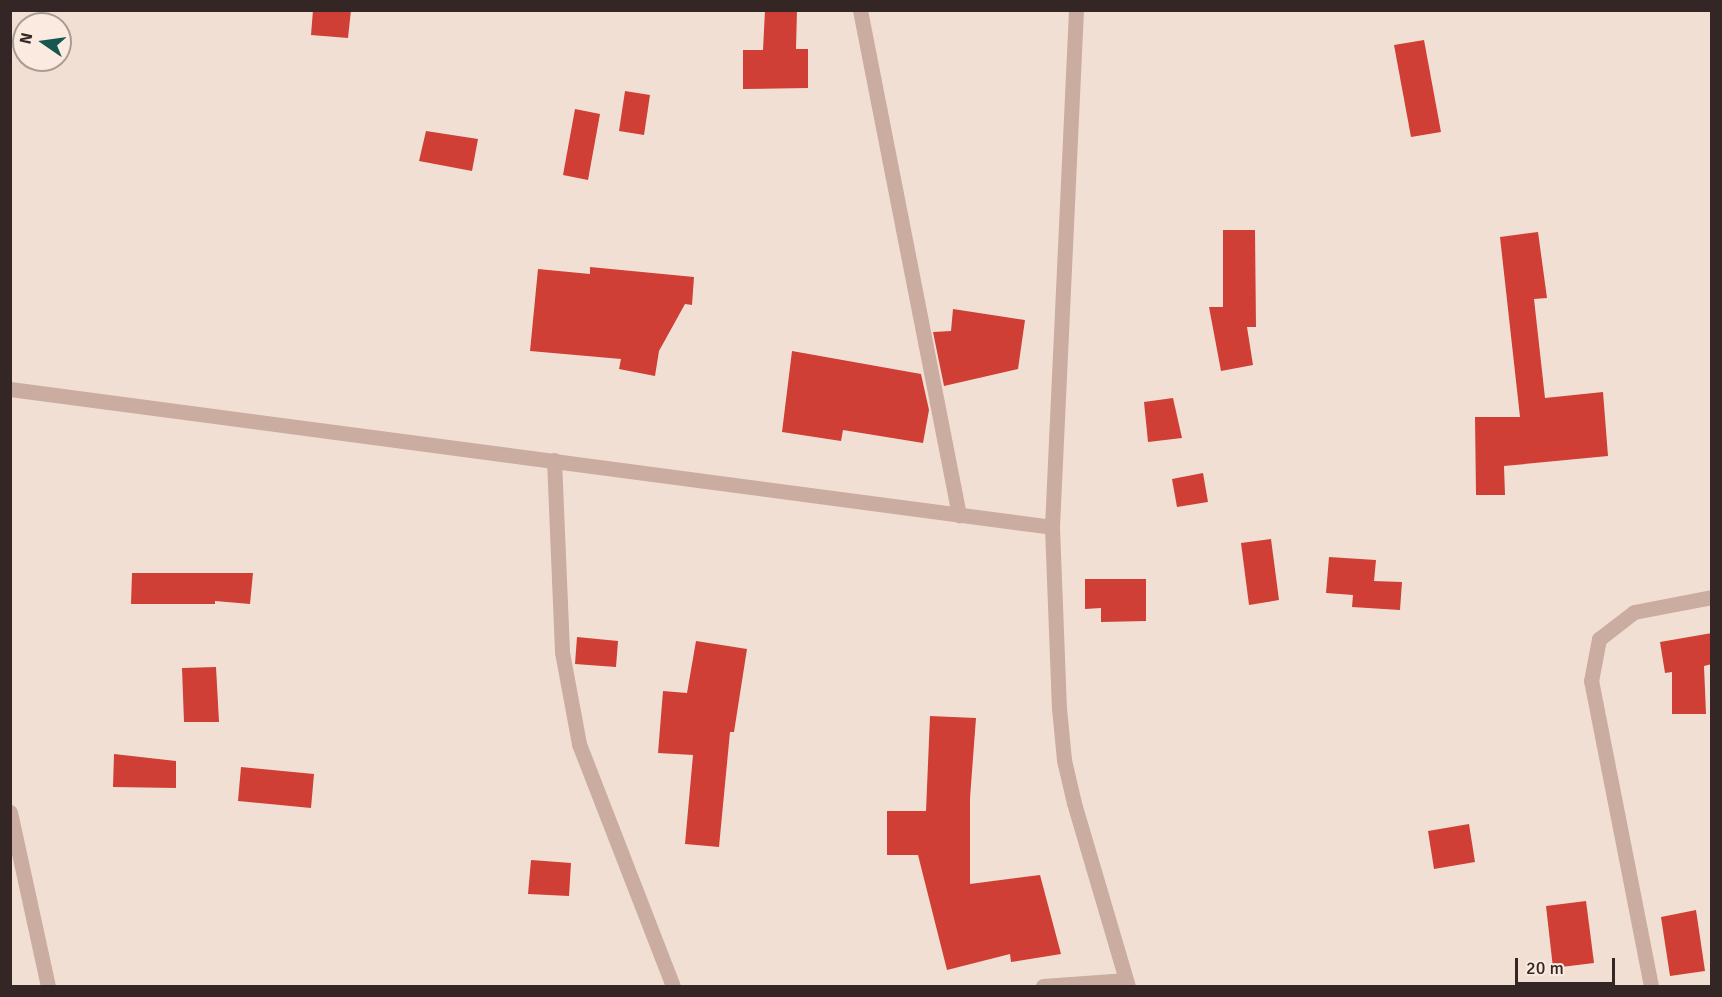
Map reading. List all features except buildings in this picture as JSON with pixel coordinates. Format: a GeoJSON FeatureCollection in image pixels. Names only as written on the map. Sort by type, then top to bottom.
{"type":"FeatureCollection","features":[{"type":"Feature","properties":{"kind":"street"},"geometry":{"type":"LineString","coordinates":[[860,10],[959,515]]}},
{"type":"Feature","properties":{"kind":"street"},"geometry":{"type":"LineString","coordinates":[[1043,987],[1127,983],[1064,760],[1052,527],[1076,10]]}},
{"type":"Feature","properties":{"kind":"street"},"geometry":{"type":"LineString","coordinates":[[10,389],[1052,527]]}},
{"type":"Feature","properties":{"kind":"street"},"geometry":{"type":"LineString","coordinates":[[554,460],[562,652],[579,744],[673,987]]}},
{"type":"Feature","properties":{"kind":"street"},"geometry":{"type":"LineString","coordinates":[[1651,987],[1591,681],[1599,639],[1634,612],[1712,597]]}},
{"type":"Feature","properties":{"kind":"street"},"geometry":{"type":"LineString","coordinates":[[10,812],[48,987]]}}]}
